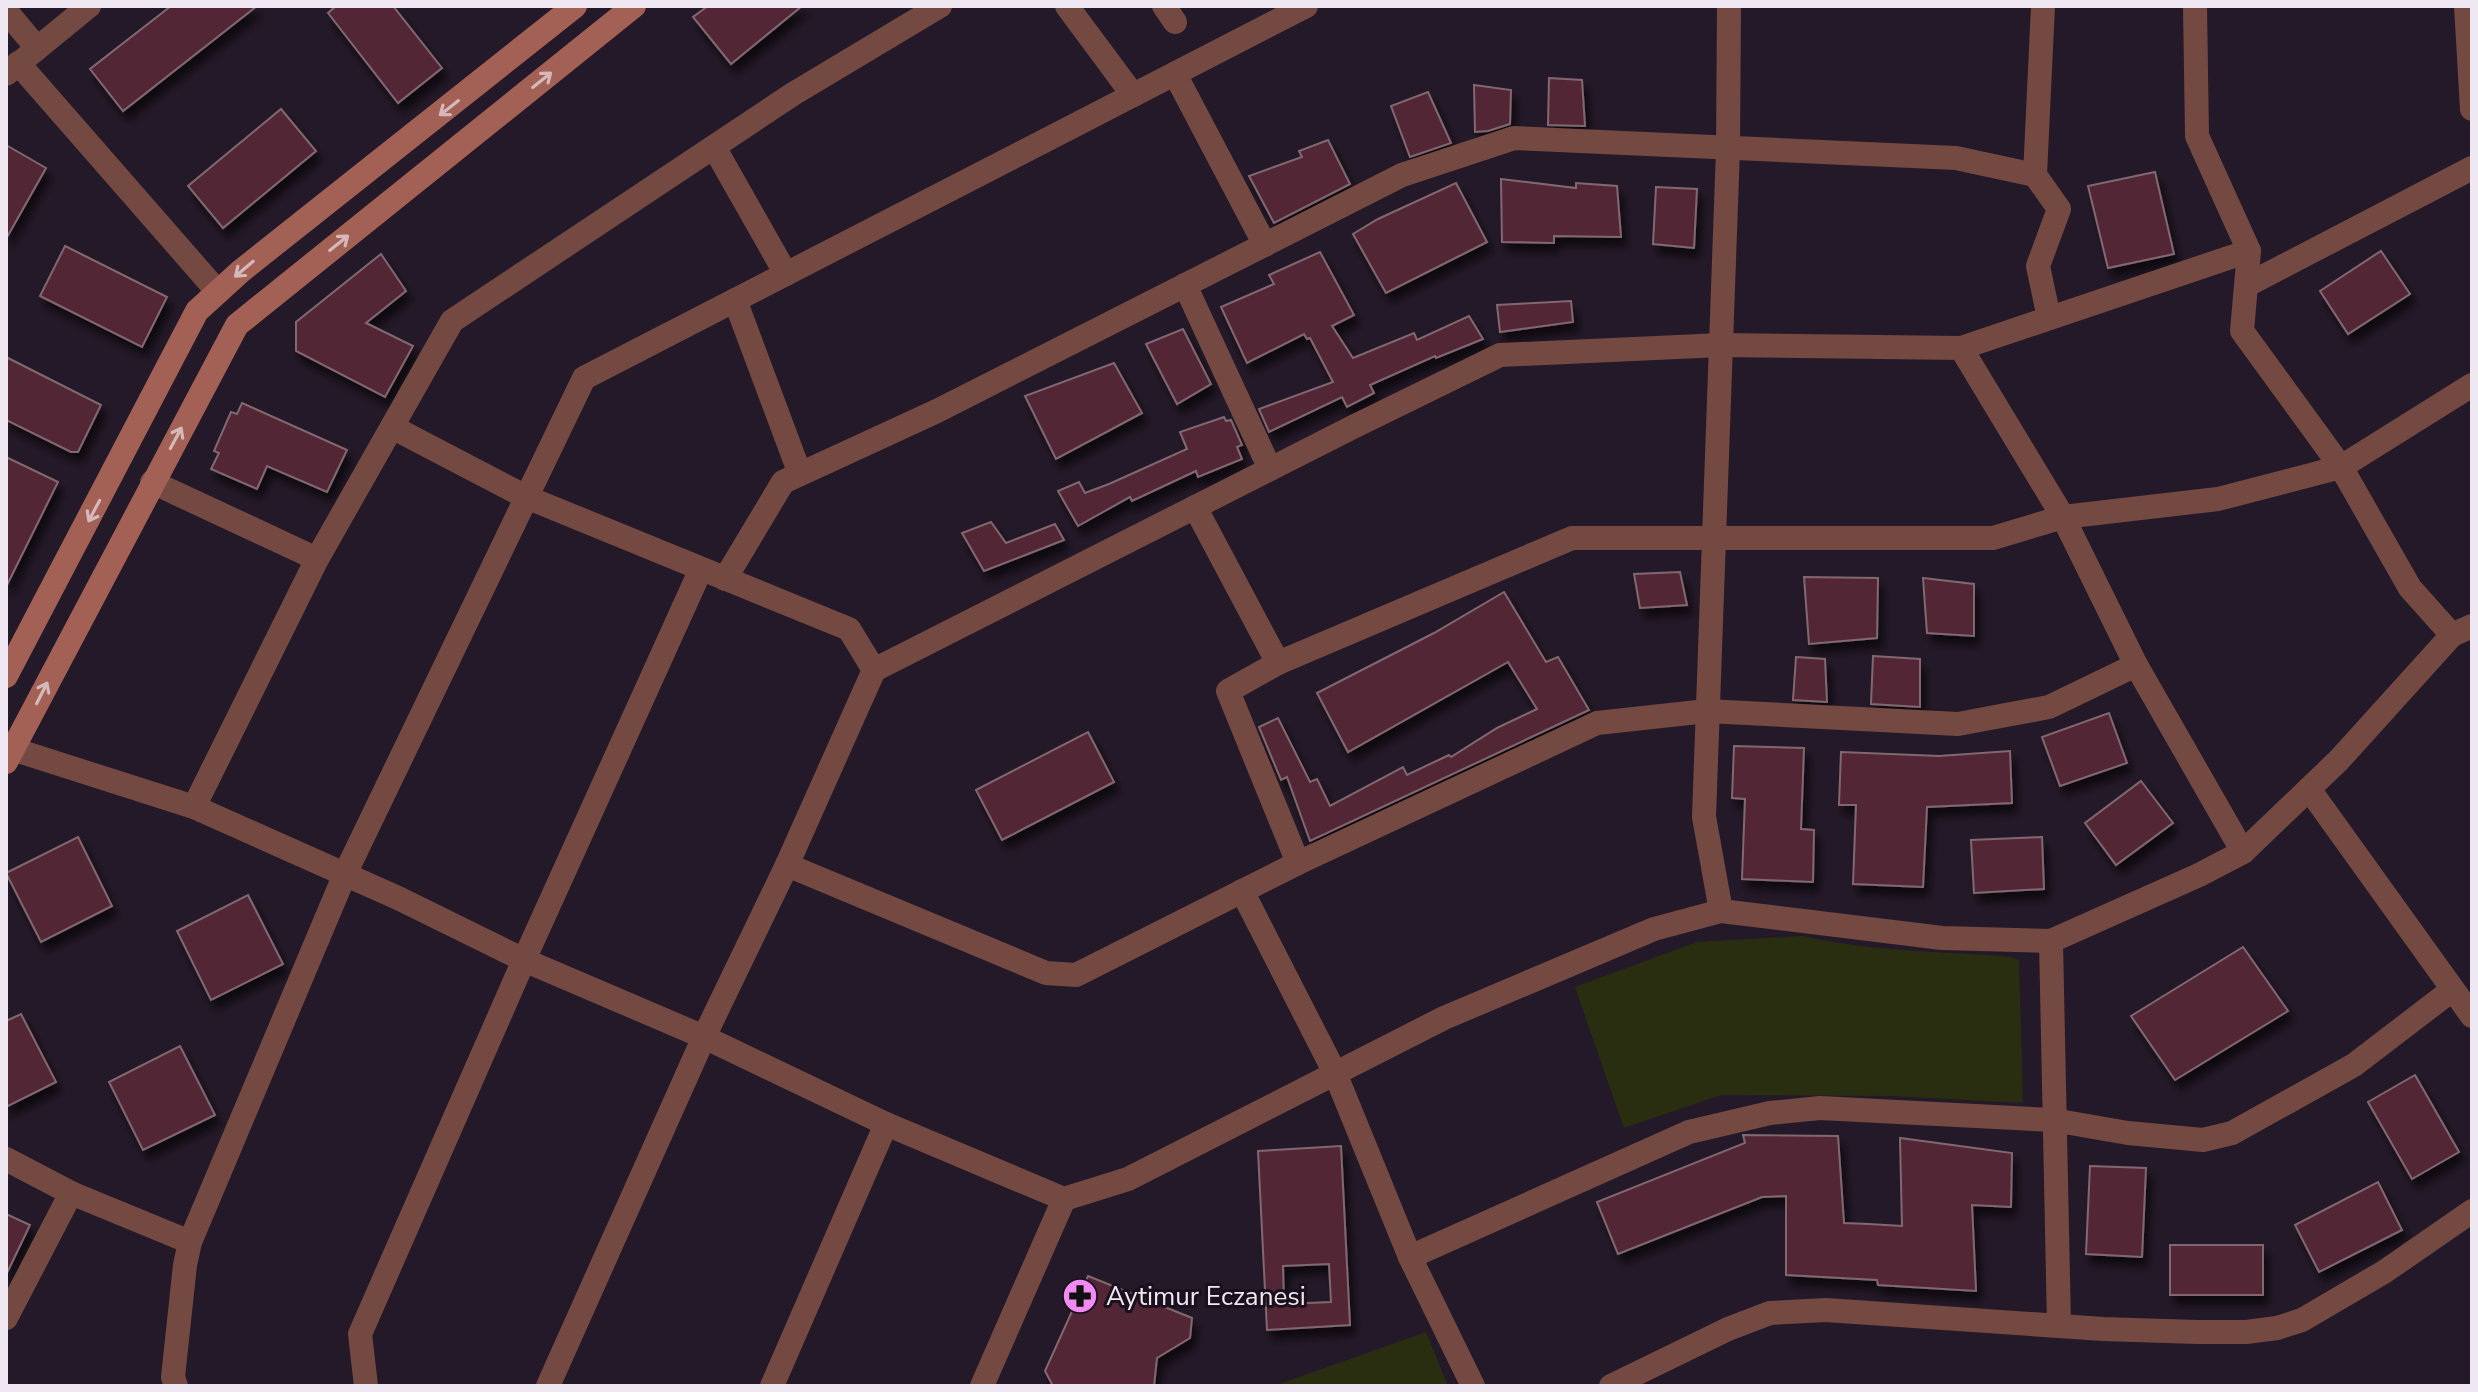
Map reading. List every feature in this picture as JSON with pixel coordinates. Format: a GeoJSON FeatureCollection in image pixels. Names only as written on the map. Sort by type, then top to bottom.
{"type":"FeatureCollection","features":[{"type":"Feature","properties":{"kind":"main road"},"geometry":{"type":"LineString","coordinates":[[6,676],[197,311],[241,271],[575,6]]}},
{"type":"Feature","properties":{"kind":"main road"},"geometry":{"type":"LineString","coordinates":[[8,753],[237,325],[634,6]]}},
{"type":"Feature","properties":{"kind":"street"},"geometry":{"type":"LineString","coordinates":[[20,62],[89,6]]}},
{"type":"Feature","properties":{"kind":"street"},"geometry":{"type":"LineString","coordinates":[[194,807],[317,559],[452,321],[793,94],[940,6]]}},
{"type":"Feature","properties":{"kind":"street"},"geometry":{"type":"LineString","coordinates":[[1067,6],[1133,95]]}},
{"type":"Feature","properties":{"kind":"street"},"geometry":{"type":"LineString","coordinates":[[176,1386],[173,1377],[190,1242],[345,874],[584,378],[1306,6]]}},
{"type":"Feature","properties":{"kind":"street"},"geometry":{"type":"LineString","coordinates":[[1721,911],[1704,817],[1728,149],[1729,6]]}},
{"type":"Feature","properties":{"kind":"street"},"geometry":{"type":"LineString","coordinates":[[2043,6],[2035,175],[2059,209],[2038,266],[2049,318]]}},
{"type":"Feature","properties":{"kind":"street"},"geometry":{"type":"LineString","coordinates":[[8,753],[194,807],[345,874],[524,960],[704,1037],[886,1124],[1064,1199],[1128,1179],[1444,1018],[1640,934],[1721,911],[1942,938],[2051,941],[2243,852],[2339,760],[2462,630],[2410,588],[2341,467],[2242,331],[2249,251],[2197,136],[2195,6]]}},
{"type":"Feature","properties":{"kind":"street"},"geometry":{"type":"LineString","coordinates":[[2466,6],[2472,109]]}},
{"type":"Feature","properties":{"kind":"street"},"geometry":{"type":"LineString","coordinates":[[6,11],[20,62],[218,292]]}},
{"type":"Feature","properties":{"kind":"street"},"geometry":{"type":"LineString","coordinates":[[1175,74],[1265,245]]}},
{"type":"Feature","properties":{"kind":"street"},"geometry":{"type":"LineString","coordinates":[[725,579],[783,482],[937,411],[1402,175],[1514,138],[1956,158],[2035,175]]}},
{"type":"Feature","properties":{"kind":"street"},"geometry":{"type":"LineString","coordinates":[[714,147],[786,274]]}},
{"type":"Feature","properties":{"kind":"street"},"geometry":{"type":"LineString","coordinates":[[2247,285],[2472,168]]}},
{"type":"Feature","properties":{"kind":"street"},"geometry":{"type":"LineString","coordinates":[[548,1386],[704,1037],[787,865],[874,670],[1500,355],[1721,345],[1961,348],[2249,251]]}},
{"type":"Feature","properties":{"kind":"street"},"geometry":{"type":"LineString","coordinates":[[1185,285],[1270,469]]}},
{"type":"Feature","properties":{"kind":"street"},"geometry":{"type":"LineString","coordinates":[[735,300],[800,474]]}},
{"type":"Feature","properties":{"kind":"street"},"geometry":{"type":"LineString","coordinates":[[1961,348],[2063,517],[2136,665],[2243,852]]}},
{"type":"Feature","properties":{"kind":"street"},"geometry":{"type":"LineString","coordinates":[[1298,863],[1228,691],[1278,663],[1572,538],[1993,538],[2063,517],[2218,499],[2341,467],[2472,385]]}},
{"type":"Feature","properties":{"kind":"street"},"geometry":{"type":"LineString","coordinates":[[392,427],[526,497],[849,629],[874,670]]}},
{"type":"Feature","properties":{"kind":"street"},"geometry":{"type":"LineString","coordinates":[[152,482],[317,559]]}},
{"type":"Feature","properties":{"kind":"street"},"geometry":{"type":"LineString","coordinates":[[1195,507],[1278,663]]}},
{"type":"Feature","properties":{"kind":"street"},"geometry":{"type":"LineString","coordinates":[[366,1386],[360,1334],[524,960],[701,569]]}},
{"type":"Feature","properties":{"kind":"street"},"geometry":{"type":"LineString","coordinates":[[787,865],[1046,973],[1076,975],[1298,863],[1597,723],[1707,711],[1958,724],[2049,707],[2136,665]]}},
{"type":"Feature","properties":{"kind":"street"},"geometry":{"type":"LineString","coordinates":[[2309,789],[2472,1016]]}},
{"type":"Feature","properties":{"kind":"street"},"geometry":{"type":"LineString","coordinates":[[1242,891],[1335,1073],[1410,1257],[1473,1386]]}},
{"type":"Feature","properties":{"kind":"street"},"geometry":{"type":"LineString","coordinates":[[2051,941],[2059,1325]]}},
{"type":"Feature","properties":{"kind":"street"},"geometry":{"type":"LineString","coordinates":[[1410,1257],[1689,1132],[1770,1113],[1820,1108],[2053,1120],[2128,1133],[2203,1140],[2232,1133],[2354,1065],[2452,990]]}},
{"type":"Feature","properties":{"kind":"street"},"geometry":{"type":"LineString","coordinates":[[772,1386],[886,1124]]}},
{"type":"Feature","properties":{"kind":"street"},"geometry":{"type":"LineString","coordinates":[[6,1159],[71,1193],[190,1242]]}},
{"type":"Feature","properties":{"kind":"street"},"geometry":{"type":"LineString","coordinates":[[6,1318],[71,1193]]}},
{"type":"Feature","properties":{"kind":"street"},"geometry":{"type":"LineString","coordinates":[[982,1386],[1064,1199]]}},
{"type":"Feature","properties":{"kind":"street"},"geometry":{"type":"LineString","coordinates":[[1611,1386],[1728,1329],[1770,1313],[1826,1310],[2197,1332],[2246,1332],[2277,1328],[2302,1320],[2384,1272],[2472,1211]]}},
{"type":"Feature","properties":{"kind":"green space"},"geometry":{"type":"Polygon","coordinates":[[[1803,936],[1855,945],[2012,957],[2019,961],[2023,1103],[1891,1096],[1721,1095],[1624,1128],[1575,987],[1697,942],[1803,936]]]}},
{"type":"Feature","properties":{"kind":"green space"},"geometry":{"type":"Polygon","coordinates":[[[1426,1332],[1448,1386],[1274,1386],[1426,1332]]]}},
{"type":"Feature","properties":{"kind":"building"},"geometry":{"type":"Polygon","coordinates":[[[171,6],[257,6],[123,111],[90,69],[171,6]]]}},
{"type":"Feature","properties":{"kind":"building"},"geometry":{"type":"Polygon","coordinates":[[[336,6],[393,6],[442,68],[398,103],[328,13],[336,6]]]}},
{"type":"Feature","properties":{"kind":"building"},"geometry":{"type":"Polygon","coordinates":[[[708,6],[802,6],[731,64],[693,17],[708,6]]]}},
{"type":"Feature","properties":{"kind":"building"},"geometry":{"type":"Polygon","coordinates":[[[1549,78],[1582,80],[1585,126],[1548,125],[1549,78]]]}},
{"type":"Feature","properties":{"kind":"building"},"geometry":{"type":"Polygon","coordinates":[[[1474,85],[1511,90],[1510,124],[1475,132],[1474,85]]]}},
{"type":"Feature","properties":{"kind":"building"},"geometry":{"type":"Polygon","coordinates":[[[1428,92],[1451,143],[1410,157],[1391,106],[1428,92]]]}},
{"type":"Feature","properties":{"kind":"building"},"geometry":{"type":"Polygon","coordinates":[[[281,109],[316,151],[223,228],[188,186],[281,109]]]}},
{"type":"Feature","properties":{"kind":"building"},"geometry":{"type":"Polygon","coordinates":[[[1328,140],[1350,184],[1274,223],[1249,176],[1302,157],[1299,151],[1328,140]]]}},
{"type":"Feature","properties":{"kind":"building"},"geometry":{"type":"Polygon","coordinates":[[[6,145],[46,168],[6,239],[6,145]]]}},
{"type":"Feature","properties":{"kind":"building"},"geometry":{"type":"Polygon","coordinates":[[[2155,172],[2174,254],[2108,268],[2088,186],[2155,172]]]}},
{"type":"Feature","properties":{"kind":"building"},"geometry":{"type":"Polygon","coordinates":[[[1501,179],[1576,188],[1576,183],[1617,186],[1621,237],[1554,236],[1554,243],[1502,242],[1501,179]]]}},
{"type":"Feature","properties":{"kind":"building"},"geometry":{"type":"Polygon","coordinates":[[[1456,183],[1487,242],[1386,293],[1353,234],[1456,183]]]}},
{"type":"Feature","properties":{"kind":"building"},"geometry":{"type":"Polygon","coordinates":[[[1656,187],[1697,189],[1694,248],[1653,244],[1656,187]]]}},
{"type":"Feature","properties":{"kind":"building"},"geometry":{"type":"Polygon","coordinates":[[[65,246],[167,297],[142,347],[40,296],[65,246]]]}},
{"type":"Feature","properties":{"kind":"building"},"geometry":{"type":"Polygon","coordinates":[[[2381,251],[2410,294],[2348,334],[2320,291],[2381,251]]]}},
{"type":"Feature","properties":{"kind":"building"},"geometry":{"type":"Polygon","coordinates":[[[1320,252],[1354,315],[1332,326],[1353,358],[1414,333],[1417,340],[1469,316],[1483,339],[1370,385],[1374,393],[1347,407],[1342,397],[1269,432],[1259,409],[1333,382],[1310,338],[1307,339],[1304,334],[1247,363],[1221,307],[1274,284],[1269,275],[1320,252]]]}},
{"type":"Feature","properties":{"kind":"building"},"geometry":{"type":"Polygon","coordinates":[[[381,254],[406,291],[366,323],[413,346],[385,397],[296,351],[296,322],[381,254]]]}},
{"type":"Feature","properties":{"kind":"building"},"geometry":{"type":"Polygon","coordinates":[[[1571,301],[1573,322],[1500,332],[1497,305],[1571,301]]]}},
{"type":"Feature","properties":{"kind":"building"},"geometry":{"type":"Polygon","coordinates":[[[1183,329],[1211,384],[1177,404],[1146,344],[1183,329]]]}},
{"type":"Feature","properties":{"kind":"building"},"geometry":{"type":"Polygon","coordinates":[[[6,357],[101,405],[78,452],[71,452],[6,420],[6,357]]]}},
{"type":"Feature","properties":{"kind":"building"},"geometry":{"type":"Polygon","coordinates":[[[1114,363],[1142,413],[1056,459],[1025,396],[1114,363]]]}},
{"type":"Feature","properties":{"kind":"building"},"geometry":{"type":"Polygon","coordinates":[[[242,403],[347,450],[327,492],[267,466],[257,489],[211,469],[219,453],[214,451],[231,412],[237,414],[242,403]]]}},
{"type":"Feature","properties":{"kind":"building"},"geometry":{"type":"Polygon","coordinates":[[[1224,417],[1226,421],[1231,420],[1242,445],[1237,447],[1242,459],[1198,477],[1196,471],[1132,501],[1130,497],[1078,526],[1058,491],[1079,482],[1085,493],[1109,484],[1187,449],[1180,432],[1224,417]]]}},
{"type":"Feature","properties":{"kind":"building"},"geometry":{"type":"Polygon","coordinates":[[[6,457],[58,482],[6,587],[6,457]]]}},
{"type":"Feature","properties":{"kind":"building"},"geometry":{"type":"Polygon","coordinates":[[[991,522],[1006,543],[1055,524],[1064,540],[984,571],[962,533],[991,522]]]}},
{"type":"Feature","properties":{"kind":"building"},"geometry":{"type":"Polygon","coordinates":[[[1680,572],[1687,605],[1640,608],[1634,574],[1680,572]]]}},
{"type":"Feature","properties":{"kind":"building"},"geometry":{"type":"Polygon","coordinates":[[[1804,577],[1878,578],[1877,638],[1809,644],[1804,577]]]}},
{"type":"Feature","properties":{"kind":"building"},"geometry":{"type":"Polygon","coordinates":[[[1923,578],[1974,584],[1974,636],[1927,633],[1923,578]]]}},
{"type":"Feature","properties":{"kind":"building"},"geometry":{"type":"Polygon","coordinates":[[[1504,592],[1546,662],[1558,657],[1589,710],[1310,841],[1287,777],[1281,780],[1259,727],[1278,718],[1310,782],[1317,779],[1330,806],[1403,767],[1407,775],[1449,755],[1451,757],[1497,728],[1537,709],[1508,662],[1348,752],[1317,693],[1434,633],[1504,592]]]}},
{"type":"Feature","properties":{"kind":"building"},"geometry":{"type":"Polygon","coordinates":[[[1873,656],[1920,659],[1920,707],[1871,704],[1873,656]]]}},
{"type":"Feature","properties":{"kind":"building"},"geometry":{"type":"Polygon","coordinates":[[[1796,657],[1825,659],[1827,702],[1793,700],[1796,657]]]}},
{"type":"Feature","properties":{"kind":"building"},"geometry":{"type":"Polygon","coordinates":[[[2109,713],[2127,763],[2060,786],[2042,737],[2109,713]]]}},
{"type":"Feature","properties":{"kind":"building"},"geometry":{"type":"Polygon","coordinates":[[[1088,732],[1114,782],[1002,840],[976,790],[1088,732]]]}},
{"type":"Feature","properties":{"kind":"building"},"geometry":{"type":"Polygon","coordinates":[[[1734,746],[1804,748],[1801,829],[1814,830],[1813,882],[1742,879],[1745,799],[1732,798],[1734,746]]]}},
{"type":"Feature","properties":{"kind":"building"},"geometry":{"type":"Polygon","coordinates":[[[2010,751],[2012,803],[1927,807],[1923,887],[1853,884],[1856,805],[1839,805],[1841,752],[1939,756],[2010,751]]]}},
{"type":"Feature","properties":{"kind":"building"},"geometry":{"type":"Polygon","coordinates":[[[2141,781],[2173,823],[2116,865],[2085,823],[2141,781]]]}},
{"type":"Feature","properties":{"kind":"building"},"geometry":{"type":"Polygon","coordinates":[[[78,837],[112,906],[41,942],[6,873],[78,837]]]}},
{"type":"Feature","properties":{"kind":"building"},"geometry":{"type":"Polygon","coordinates":[[[2042,837],[2044,889],[1974,893],[1971,840],[2042,837]]]}},
{"type":"Feature","properties":{"kind":"building"},"geometry":{"type":"Polygon","coordinates":[[[248,895],[283,964],[211,1000],[177,931],[248,895]]]}},
{"type":"Feature","properties":{"kind":"building"},"geometry":{"type":"Polygon","coordinates":[[[2243,947],[2288,1011],[2175,1080],[2131,1016],[2243,947]]]}},
{"type":"Feature","properties":{"kind":"building"},"geometry":{"type":"Polygon","coordinates":[[[21,1014],[56,1082],[6,1107],[6,1021],[21,1014]]]}},
{"type":"Feature","properties":{"kind":"building"},"geometry":{"type":"Polygon","coordinates":[[[180,1046],[215,1115],[143,1150],[109,1082],[180,1046]]]}},
{"type":"Feature","properties":{"kind":"building"},"geometry":{"type":"Polygon","coordinates":[[[2415,1075],[2459,1152],[2412,1179],[2368,1102],[2415,1075]]]}},
{"type":"Feature","properties":{"kind":"building"},"geometry":{"type":"Polygon","coordinates":[[[1743,1135],[1838,1136],[1844,1223],[1902,1226],[1900,1138],[2012,1153],[2011,1207],[1972,1205],[1976,1291],[1878,1285],[1877,1280],[1786,1275],[1786,1196],[1762,1197],[1618,1254],[1597,1202],[1745,1143],[1743,1135]]]}},
{"type":"Feature","properties":{"kind":"building"},"geometry":{"type":"Polygon","coordinates":[[[1341,1146],[1350,1325],[1267,1330],[1258,1151],[1341,1146]],[[1329,1264],[1283,1266],[1284,1304],[1331,1302],[1329,1264]]]}},
{"type":"Feature","properties":{"kind":"building"},"geometry":{"type":"Polygon","coordinates":[[[2090,1166],[2146,1168],[2142,1257],[2086,1254],[2090,1166]]]}},
{"type":"Feature","properties":{"kind":"building"},"geometry":{"type":"Polygon","coordinates":[[[2378,1182],[2402,1230],[2319,1272],[2295,1225],[2378,1182]]]}},
{"type":"Feature","properties":{"kind":"building"},"geometry":{"type":"Polygon","coordinates":[[[6,1214],[30,1225],[6,1275],[6,1214]]]}},
{"type":"Feature","properties":{"kind":"building"},"geometry":{"type":"Polygon","coordinates":[[[2170,1245],[2263,1245],[2263,1295],[2170,1295],[2170,1245]]]}},
{"type":"Feature","properties":{"kind":"building"},"geometry":{"type":"Polygon","coordinates":[[[1088,1276],[1192,1318],[1190,1338],[1157,1358],[1154,1386],[1053,1386],[1045,1371],[1088,1276]]]}},
{"type":"Feature","properties":{"kind":"place","name":"Aytimur Eczanesi"},"geometry":{"type":"Point","coordinates":[1080,1296]}}]}
